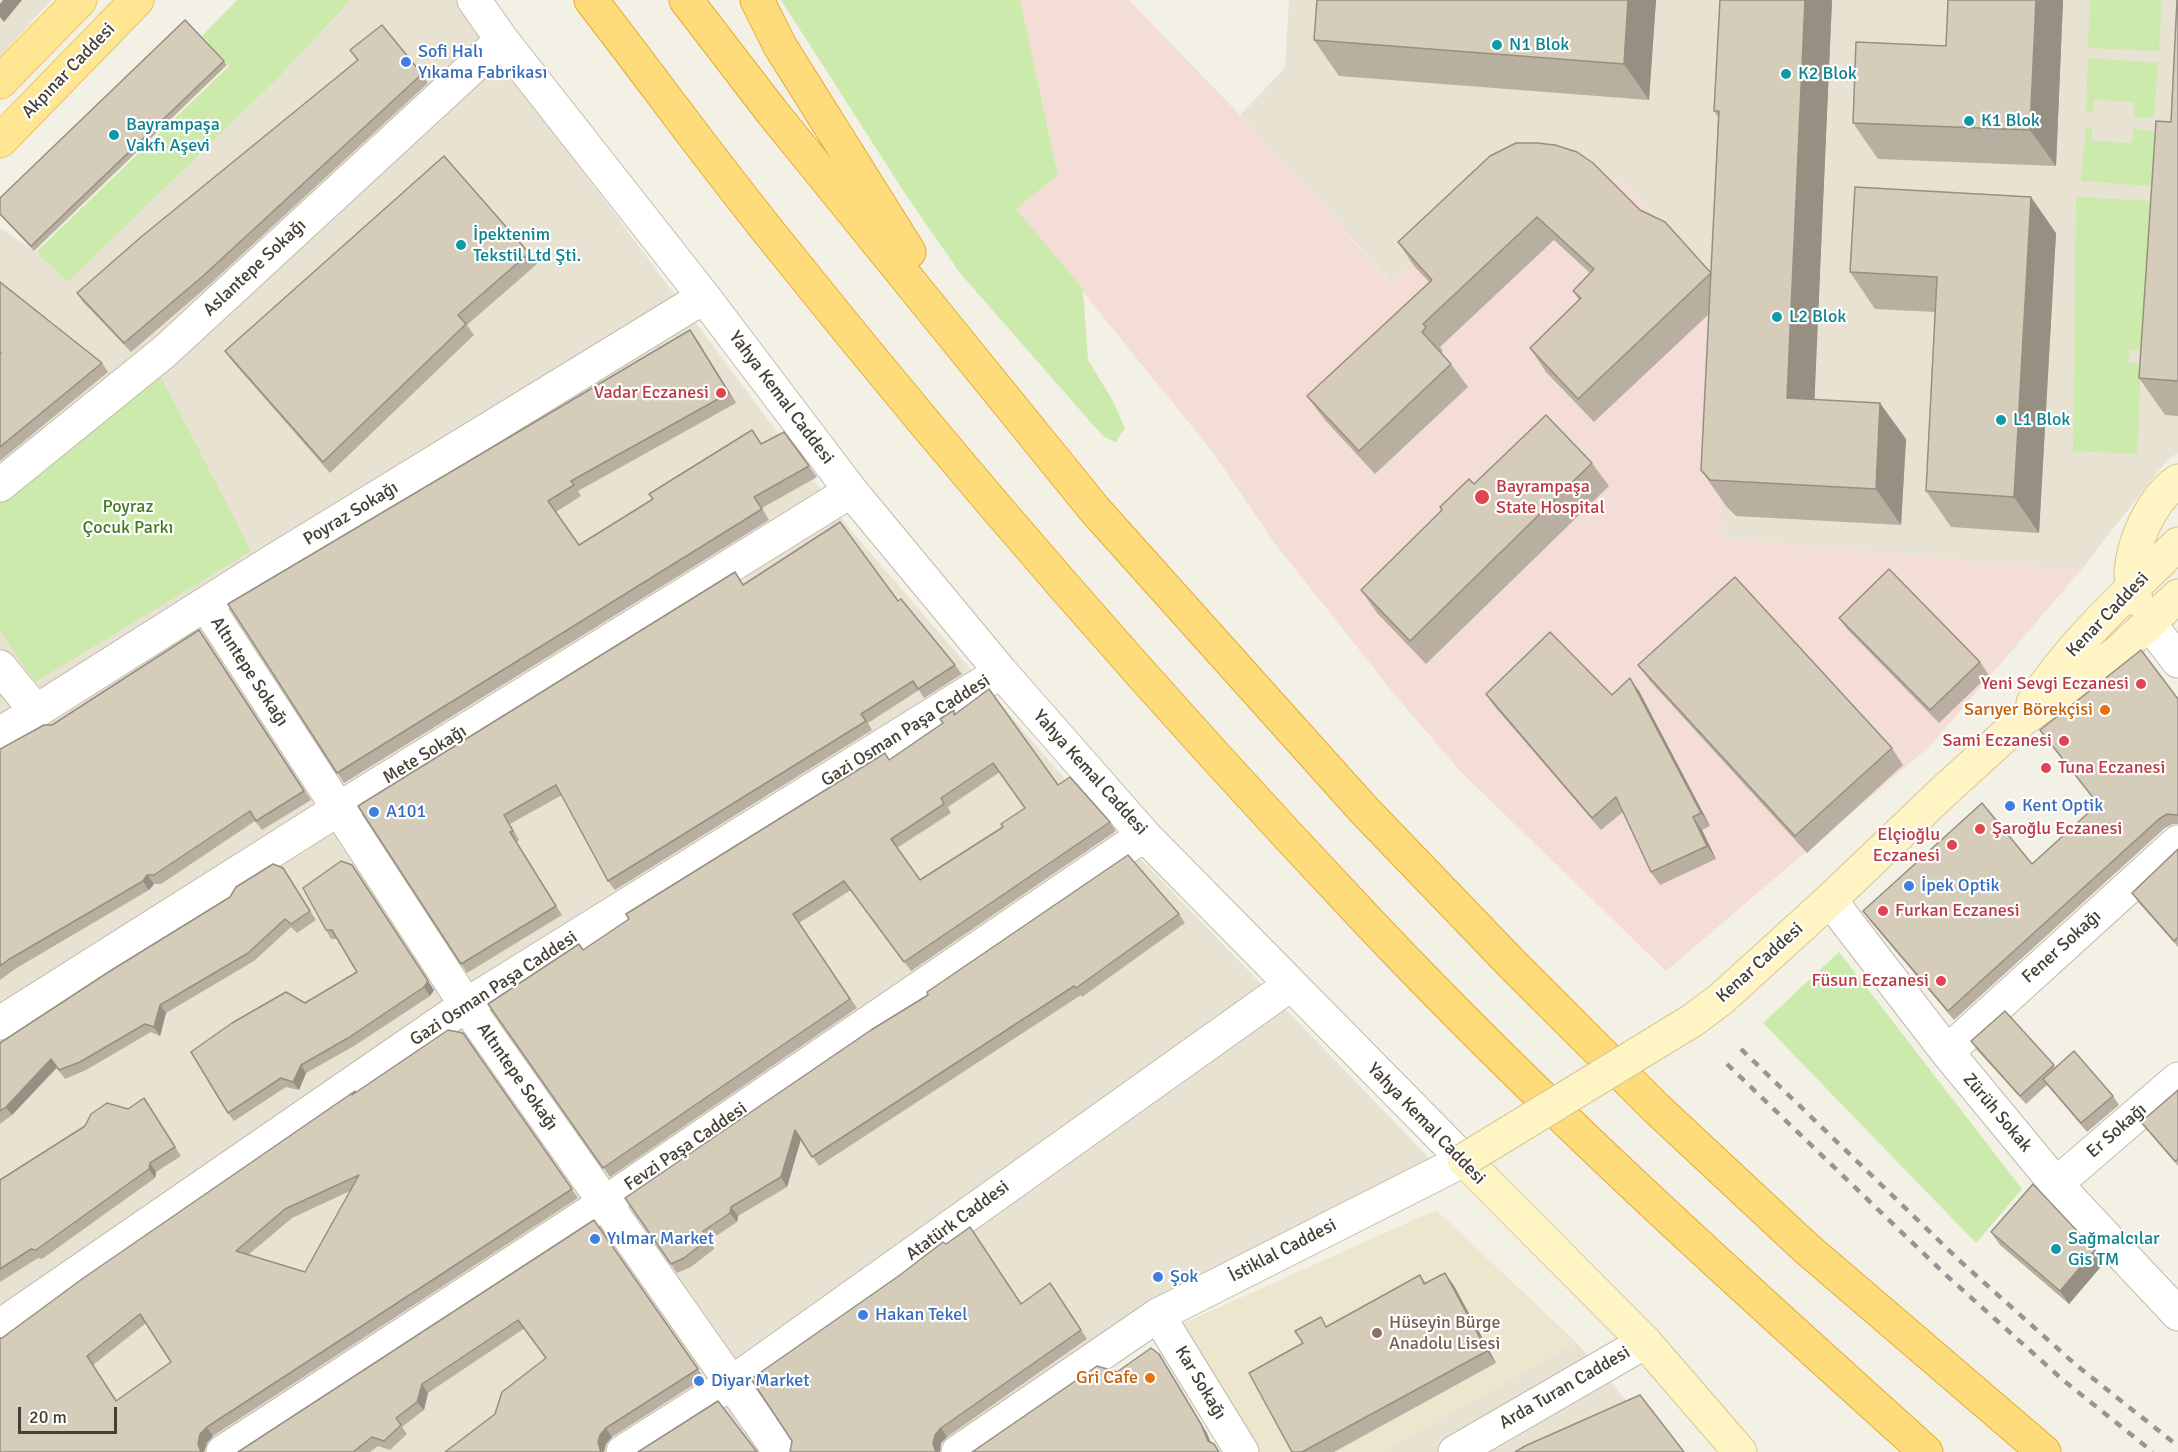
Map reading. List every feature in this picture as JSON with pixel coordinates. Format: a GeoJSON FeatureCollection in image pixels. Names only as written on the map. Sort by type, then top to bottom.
{"type":"FeatureCollection","features":[{"type":"Feature","properties":{"kind":"highway"},"geometry":{"type":"LineString","coordinates":[[591,0],[781,248],[878,367],[1005,518],[1215,756],[1367,921],[1497,1052],[1754,1297],[1926,1452]]}},
{"type":"Feature","properties":{"kind":"highway"},"geometry":{"type":"LineString","coordinates":[[687,0],[772,112],[1095,510],[1363,809],[1511,963],[1656,1108],[1806,1248],[2044,1452]]}},
{"type":"Feature","properties":{"kind":"highway"},"geometry":{"type":"LineString","coordinates":[[757,0],[780,46],[843,150],[1008,404]]}},
{"type":"Feature","properties":{"kind":"main road"},"geometry":{"type":"LineString","coordinates":[[0,82],[80,0]]}},
{"type":"Feature","properties":{"kind":"main road","name":"Akpınar Caddesi"},"geometry":{"type":"LineString","coordinates":[[0,141],[137,0]]}},
{"type":"Feature","properties":{"kind":"main road"},"geometry":{"type":"LineString","coordinates":[[2169,608],[2131,590],[2131,568],[2139,535],[2153,508],[2171,485],[2178,481]]}},
{"type":"Feature","properties":{"kind":"main road","name":"Kenar Caddesi"},"geometry":{"type":"LineString","coordinates":[[2022,720],[2050,677],[2106,614],[2178,544]]}},
{"type":"Feature","properties":{"kind":"main road","name":"Kenar Caddesi"},"geometry":{"type":"LineString","coordinates":[[1464,1160],[1693,1020],[1720,999],[1830,900],[1942,792],[2022,720],[2118,653],[2169,608]]}},
{"type":"Feature","properties":{"kind":"main road","name":"Yahya Kemal Caddesi"},"geometry":{"type":"LineString","coordinates":[[1464,1160],[1645,1342],[1727,1447]]}},
{"type":"Feature","properties":{"kind":"street","name":"Yahya Kemal Caddesi"},"geometry":{"type":"LineString","coordinates":[[474,0],[502,40],[704,297],[851,491],[1001,672],[1144,834],[1464,1160]]}},
{"type":"Feature","properties":{"kind":"street","name":"Aslantepe Sokağı"},"geometry":{"type":"LineString","coordinates":[[0,485],[164,352],[502,40]]}},
{"type":"Feature","properties":{"kind":"street","name":"Poyraz Sokağı"},"geometry":{"type":"LineString","coordinates":[[0,734],[704,297]]}},
{"type":"Feature","properties":{"kind":"street","name":"Mete Sokağı"},"geometry":{"type":"LineString","coordinates":[[0,1023],[337,810],[851,491]]}},
{"type":"Feature","properties":{"kind":"street","name":"Altıntepe Sokağı"},"geometry":{"type":"LineString","coordinates":[[206,605],[337,810],[466,1005],[606,1202],[730,1384],[780,1452]]}},
{"type":"Feature","properties":{"kind":"street"},"geometry":{"type":"LineString","coordinates":[[2169,608],[2178,661]]}},
{"type":"Feature","properties":{"kind":"street"},"geometry":{"type":"LineString","coordinates":[[0,667],[36,711]]}},
{"type":"Feature","properties":{"kind":"street","name":"Gazi Osman Paşa Caddesi"},"geometry":{"type":"LineString","coordinates":[[0,1326],[466,1005],[1001,672]]}},
{"type":"Feature","properties":{"kind":"street","name":"Fevzi Paşa Caddesi"},"geometry":{"type":"LineString","coordinates":[[223,1452],[606,1202],[1144,834]]}},
{"type":"Feature","properties":{"kind":"street","name":"Fener Sokağı"},"geometry":{"type":"LineString","coordinates":[[1947,1052],[2178,843]]}},
{"type":"Feature","properties":{"kind":"street","name":"Zürüh Sokak"},"geometry":{"type":"LineString","coordinates":[[1830,900],[1947,1052],[2056,1184],[2176,1309]]}},
{"type":"Feature","properties":{"kind":"street","name":"Atatürk Caddesi"},"geometry":{"type":"LineString","coordinates":[[622,1452],[730,1384],[1290,985]]}},
{"type":"Feature","properties":{"kind":"street","name":"Er Sokağı"},"geometry":{"type":"LineString","coordinates":[[2056,1184],[2178,1079]]}},
{"type":"Feature","properties":{"kind":"street","name":"İstiklal Caddesi"},"geometry":{"type":"LineString","coordinates":[[958,1452],[1158,1315],[1464,1160]]}},
{"type":"Feature","properties":{"kind":"street","name":"Kar Sokağı"},"geometry":{"type":"LineString","coordinates":[[1158,1315],[1242,1452]]}},
{"type":"Feature","properties":{"kind":"street","name":"Arda Turan Caddesi"},"geometry":{"type":"LineString","coordinates":[[1455,1452],[1645,1342]]}},
{"type":"Feature","properties":{"kind":"shaded area"},"geometry":{"type":"Polygon","coordinates":[[[0,0],[51,0],[0,57],[0,0]]]}},
{"type":"Feature","properties":{"kind":"shaded area"},"geometry":{"type":"Polygon","coordinates":[[[351,0],[455,0],[849,528],[1076,792],[1431,1160],[1153,1301],[937,1452],[0,1452],[0,228],[36,252],[68,282],[276,80],[351,0]]]}},
{"type":"Feature","properties":{"kind":"shaded area","name":"Bayrampaşa State Hospital"},"geometry":{"type":"Polygon","coordinates":[[[1020,0],[1129,0],[1240,115],[1390,282],[1510,169],[1589,165],[1619,181],[1730,287],[1720,538],[2080,571],[1930,746],[1666,971],[1460,771],[1395,695],[1273,541],[1215,455],[1016,209],[1058,174],[1020,0]]]}},
{"type":"Feature","properties":{"kind":"shaded area"},"geometry":{"type":"Polygon","coordinates":[[[1289,0],[2178,0],[2178,453],[2168,459],[2080,571],[1720,538],[1730,287],[1619,181],[1589,165],[1510,169],[1391,282],[1240,115],[1285,68],[1289,0]]]}},
{"type":"Feature","properties":{"kind":"shaded area","name":"Hüseyin Bürge Anadolu Lisesi"},"geometry":{"type":"Polygon","coordinates":[[[1436,1210],[1576,1342],[1382,1452],[1259,1452],[1182,1324],[1436,1210]]]}},
{"type":"Feature","properties":{"kind":"shaded area"},"geometry":{"type":"Polygon","coordinates":[[[1576,1342],[1671,1452],[1382,1452],[1576,1342]]]}},
{"type":"Feature","properties":{"kind":"green space"},"geometry":{"type":"Polygon","coordinates":[[[237,0],[351,0],[276,80],[68,282],[36,252],[229,66],[202,36],[237,0]]]}},
{"type":"Feature","properties":{"kind":"green space"},"geometry":{"type":"Polygon","coordinates":[[[781,0],[1020,0],[1058,175],[1016,209],[1083,289],[1088,360],[1113,401],[1125,428],[1116,442],[1104,437],[960,273],[908,198],[781,0]]]}},
{"type":"Feature","properties":{"kind":"green space"},"geometry":{"type":"Polygon","coordinates":[[[2090,0],[2162,0],[2159,51],[2088,48],[2090,0]]]}},
{"type":"Feature","properties":{"kind":"green space"},"geometry":{"type":"Polygon","coordinates":[[[2088,58],[2158,63],[2154,118],[2134,117],[2134,102],[2094,100],[2092,112],[2086,112],[2088,58]]]}},
{"type":"Feature","properties":{"kind":"green space"},"geometry":{"type":"Polygon","coordinates":[[[2086,128],[2092,128],[2092,141],[2132,143],[2134,129],[2155,131],[2151,186],[2081,181],[2086,128]]]}},
{"type":"Feature","properties":{"kind":"green space"},"geometry":{"type":"Polygon","coordinates":[[[2076,197],[2150,201],[2143,350],[2130,349],[2128,362],[2141,365],[2137,454],[2073,451],[2076,197]]]}},
{"type":"Feature","properties":{"kind":"green space","name":"Poyraz Çocuk Parkı"},"geometry":{"type":"Polygon","coordinates":[[[161,377],[251,551],[35,682],[0,631],[0,499],[161,377]]]}},
{"type":"Feature","properties":{"kind":"green space"},"geometry":{"type":"Polygon","coordinates":[[[1839,952],[2022,1189],[1976,1243],[1763,1023],[1839,952]]]}},
{"type":"Feature","properties":{"kind":"building"},"geometry":{"type":"Polygon","coordinates":[[[1317,0],[1628,0],[1624,64],[1314,40],[1317,0]]]}},
{"type":"Feature","properties":{"kind":"building"},"geometry":{"type":"Polygon","coordinates":[[[1720,0],[1805,0],[1787,398],[1880,403],[1876,489],[1710,480],[1701,470],[1719,111],[1714,111],[1720,0]]]}},
{"type":"Feature","properties":{"kind":"building"},"geometry":{"type":"Polygon","coordinates":[[[1948,0],[2036,0],[2030,130],[1853,123],[1856,42],[1946,46],[1948,0]]]}},
{"type":"Feature","properties":{"kind":"building"},"geometry":{"type":"Polygon","coordinates":[[[2177,0],[2178,381],[2139,378],[2156,121],[2171,122],[2177,0]]]}},
{"type":"Feature","properties":{"kind":"building","name":"Bayrampaşa Vakfı Aşevi"},"geometry":{"type":"Polygon","coordinates":[[[185,20],[224,61],[31,246],[0,214],[0,198],[185,20]]]}},
{"type":"Feature","properties":{"kind":"building"},"geometry":{"type":"Polygon","coordinates":[[[382,25],[422,74],[203,276],[124,343],[77,293],[141,237],[358,60],[350,50],[382,25]]]}},
{"type":"Feature","properties":{"kind":"building"},"geometry":{"type":"Polygon","coordinates":[[[1516,143],[1555,145],[1577,152],[1593,163],[1640,210],[1665,222],[1711,273],[1578,399],[1530,348],[1581,298],[1573,291],[1594,269],[1537,217],[1423,324],[1426,327],[1422,332],[1451,364],[1359,451],[1307,396],[1432,280],[1398,242],[1490,156],[1516,143]]]}},
{"type":"Feature","properties":{"kind":"building"},"geometry":{"type":"Polygon","coordinates":[[[444,156],[529,253],[458,315],[466,324],[323,462],[225,351],[444,156]]]}},
{"type":"Feature","properties":{"kind":"building","name":"L1 Blok"},"geometry":{"type":"Polygon","coordinates":[[[1855,187],[2031,197],[2014,497],[1926,491],[1937,277],[1850,272],[1855,187]]]}},
{"type":"Feature","properties":{"kind":"building"},"geometry":{"type":"Polygon","coordinates":[[[0,282],[102,363],[0,447],[1,353],[0,282]]]}},
{"type":"Feature","properties":{"kind":"building"},"geometry":{"type":"Polygon","coordinates":[[[690,330],[729,393],[571,481],[574,485],[548,501],[579,545],[653,499],[649,494],[752,430],[761,444],[784,432],[809,466],[754,497],[762,509],[337,773],[228,604],[690,330]]]}},
{"type":"Feature","properties":{"kind":"building"},"geometry":{"type":"Polygon","coordinates":[[[1546,415],[1592,463],[1410,641],[1361,590],[1442,510],[1440,507],[1469,479],[1474,484],[1546,415]]]}},
{"type":"Feature","properties":{"kind":"building"},"geometry":{"type":"Polygon","coordinates":[[[840,522],[898,601],[901,599],[955,665],[918,689],[913,681],[861,714],[866,721],[608,881],[556,785],[504,815],[513,831],[510,832],[556,906],[461,964],[358,806],[735,572],[743,585],[840,522]]]}},
{"type":"Feature","properties":{"kind":"building"},"geometry":{"type":"Polygon","coordinates":[[[1889,569],[1980,662],[1930,710],[1839,618],[1889,569]]]}},
{"type":"Feature","properties":{"kind":"building"},"geometry":{"type":"Polygon","coordinates":[[[1735,577],[1892,748],[1795,836],[1638,665],[1735,577]]]}},
{"type":"Feature","properties":{"kind":"building"},"geometry":{"type":"Polygon","coordinates":[[[199,630],[304,791],[256,821],[250,811],[154,875],[147,875],[143,881],[0,966],[0,749],[44,725],[52,725],[199,630]]]}},
{"type":"Feature","properties":{"kind":"building"},"geometry":{"type":"Polygon","coordinates":[[[1550,632],[1612,695],[1630,678],[1701,813],[1693,817],[1707,846],[1651,872],[1616,797],[1592,818],[1486,694],[1550,632]]]}},
{"type":"Feature","properties":{"kind":"building"},"geometry":{"type":"Polygon","coordinates":[[[2141,650],[2178,699],[2178,815],[2167,814],[2159,819],[1948,1011],[1863,911],[1982,803],[2032,864],[2098,804],[2040,730],[2141,650]]]}},
{"type":"Feature","properties":{"kind":"building"},"geometry":{"type":"Polygon","coordinates":[[[989,689],[1058,785],[1070,777],[1110,822],[904,962],[844,881],[793,914],[850,999],[603,1168],[488,1004],[579,944],[583,950],[629,919],[626,914],[885,753],[889,760],[943,723],[940,719],[954,710],[954,715],[989,689]],[[993,763],[941,798],[944,804],[891,839],[920,880],[1003,827],[1001,824],[1025,808],[993,763]]]}},
{"type":"Feature","properties":{"kind":"building"},"geometry":{"type":"Polygon","coordinates":[[[2178,849],[2178,937],[2174,941],[2132,893],[2178,849]]]}},
{"type":"Feature","properties":{"kind":"building"},"geometry":{"type":"Polygon","coordinates":[[[1128,855],[1179,914],[1076,988],[1074,986],[812,1157],[795,1130],[781,1177],[731,1207],[730,1213],[703,1231],[707,1240],[684,1258],[671,1264],[625,1198],[871,1030],[928,995],[927,992],[1128,855]]]}},
{"type":"Feature","properties":{"kind":"building"},"geometry":{"type":"Polygon","coordinates":[[[341,861],[352,865],[428,981],[424,987],[348,1038],[301,1065],[293,1082],[281,1078],[228,1113],[191,1052],[232,1023],[286,992],[305,1003],[357,972],[332,930],[326,930],[303,888],[341,861]]]}},
{"type":"Feature","properties":{"kind":"building"},"geometry":{"type":"Polygon","coordinates":[[[273,864],[283,868],[310,911],[291,924],[285,919],[248,953],[160,1005],[154,1027],[145,1024],[80,1062],[59,1070],[51,1059],[0,1111],[0,1043],[110,971],[230,897],[236,887],[273,864]]]}},
{"type":"Feature","properties":{"kind":"building"},"geometry":{"type":"Polygon","coordinates":[[[2005,1011],[2054,1065],[2020,1096],[1971,1041],[2005,1011]]]}},
{"type":"Feature","properties":{"kind":"building"},"geometry":{"type":"Polygon","coordinates":[[[448,1030],[463,1033],[572,1189],[207,1427],[200,1434],[198,1444],[201,1452],[0,1452],[0,1338],[355,1091],[352,1095],[448,1030]],[[359,1175],[285,1209],[236,1251],[305,1272],[359,1175]],[[140,1314],[87,1356],[116,1401],[171,1362],[140,1314]]]}},
{"type":"Feature","properties":{"kind":"building"},"geometry":{"type":"Polygon","coordinates":[[[2074,1051],[2113,1096],[2081,1123],[2043,1079],[2074,1051]]]}},
{"type":"Feature","properties":{"kind":"building"},"geometry":{"type":"Polygon","coordinates":[[[2178,1090],[2178,1159],[2175,1161],[2141,1122],[2178,1090]]]}},
{"type":"Feature","properties":{"kind":"building"},"geometry":{"type":"Polygon","coordinates":[[[144,1098],[175,1147],[150,1163],[149,1169],[36,1250],[31,1249],[0,1269],[0,1180],[85,1126],[91,1114],[107,1103],[128,1109],[144,1098]]]}},
{"type":"Feature","properties":{"kind":"building","name":"Sağmalcılar Gis TM"},"geometry":{"type":"Polygon","coordinates":[[[2033,1184],[2095,1250],[2060,1291],[1991,1232],[2033,1184]]]}},
{"type":"Feature","properties":{"kind":"building"},"geometry":{"type":"Polygon","coordinates":[[[594,1220],[698,1369],[606,1428],[600,1435],[598,1443],[601,1452],[445,1452],[495,1414],[502,1392],[546,1358],[518,1320],[422,1384],[417,1402],[396,1418],[401,1425],[384,1441],[372,1437],[353,1452],[238,1452],[594,1220]]]}},
{"type":"Feature","properties":{"kind":"building"},"geometry":{"type":"Polygon","coordinates":[[[970,1227],[1021,1304],[1050,1283],[1081,1330],[941,1428],[935,1435],[933,1444],[936,1452],[790,1452],[792,1441],[751,1379],[900,1275],[943,1242],[946,1244],[970,1227]]]}},
{"type":"Feature","properties":{"kind":"building"},"geometry":{"type":"Polygon","coordinates":[[[1445,1273],[1487,1351],[1302,1452],[1292,1452],[1249,1373],[1303,1343],[1295,1331],[1321,1317],[1326,1327],[1420,1275],[1424,1284],[1445,1273]]]}},
{"type":"Feature","properties":{"kind":"building"},"geometry":{"type":"Polygon","coordinates":[[[1151,1348],[1159,1354],[1201,1424],[1208,1441],[1214,1444],[1219,1452],[972,1452],[1097,1366],[1117,1372],[1151,1348]]]}},
{"type":"Feature","properties":{"kind":"building"},"geometry":{"type":"Polygon","coordinates":[[[1640,1395],[1684,1452],[1515,1452],[1525,1446],[1640,1395]]]}},
{"type":"Feature","properties":{"kind":"building"},"geometry":{"type":"Polygon","coordinates":[[[718,1401],[757,1452],[638,1452],[718,1401]]]}},
{"type":"Feature","properties":{"kind":"railway"},"geometry":{"type":"LineString","coordinates":[[1741,1049],[1960,1261],[2076,1365],[2178,1446]]}},
{"type":"Feature","properties":{"kind":"railway"},"geometry":{"type":"LineString","coordinates":[[1727,1064],[1947,1276],[2063,1380],[2153,1452]]}},
{"type":"Feature","properties":{"kind":"place","name":"N1 Blok"},"geometry":{"type":"Point","coordinates":[1497,45]}},
{"type":"Feature","properties":{"kind":"place","name":"Sofi Halı Yıkama Fabrikası"},"geometry":{"type":"Point","coordinates":[406,62]}},
{"type":"Feature","properties":{"kind":"place","name":"K2 Blok"},"geometry":{"type":"Point","coordinates":[1786,74]}},
{"type":"Feature","properties":{"kind":"place","name":"K1 Blok"},"geometry":{"type":"Point","coordinates":[1969,121]}},
{"type":"Feature","properties":{"kind":"place","name":"Bayrampaşa Vakfı Aşevi"},"geometry":{"type":"Point","coordinates":[114,135]}},
{"type":"Feature","properties":{"kind":"place","name":"İpektenim Tekstil Ltd Şti."},"geometry":{"type":"Point","coordinates":[461,245]}},
{"type":"Feature","properties":{"kind":"place","name":"L2 Blok"},"geometry":{"type":"Point","coordinates":[1777,317]}},
{"type":"Feature","properties":{"kind":"place","name":"Vadar Eczanesi"},"geometry":{"type":"Point","coordinates":[721,393]}},
{"type":"Feature","properties":{"kind":"place","name":"L1 Blok"},"geometry":{"type":"Point","coordinates":[2001,420]}},
{"type":"Feature","properties":{"kind":"place","name":"Bayrampaşa State Hospital"},"geometry":{"type":"Point","coordinates":[1482,497]}},
{"type":"Feature","properties":{"kind":"place","name":"Yeni Sevgi Eczanesi"},"geometry":{"type":"Point","coordinates":[2141,684]}},
{"type":"Feature","properties":{"kind":"place","name":"Sarıyer Börekçisi"},"geometry":{"type":"Point","coordinates":[2105,710]}},
{"type":"Feature","properties":{"kind":"place","name":"Sami Eczanesi"},"geometry":{"type":"Point","coordinates":[2064,741]}},
{"type":"Feature","properties":{"kind":"place","name":"Tuna Eczanesi"},"geometry":{"type":"Point","coordinates":[2046,768]}},
{"type":"Feature","properties":{"kind":"place","name":"Kent Optik"},"geometry":{"type":"Point","coordinates":[2010,806]}},
{"type":"Feature","properties":{"kind":"place","name":"A101"},"geometry":{"type":"Point","coordinates":[374,812]}},
{"type":"Feature","properties":{"kind":"place","name":"Şaroğlu Eczanesi"},"geometry":{"type":"Point","coordinates":[1980,829]}},
{"type":"Feature","properties":{"kind":"place","name":"Elçioğlu Eczanesi"},"geometry":{"type":"Point","coordinates":[1952,845]}},
{"type":"Feature","properties":{"kind":"place","name":"İpek Optik"},"geometry":{"type":"Point","coordinates":[1909,886]}},
{"type":"Feature","properties":{"kind":"place","name":"Furkan Eczanesi"},"geometry":{"type":"Point","coordinates":[1883,911]}},
{"type":"Feature","properties":{"kind":"place","name":"Füsun Eczanesi"},"geometry":{"type":"Point","coordinates":[1941,981]}},
{"type":"Feature","properties":{"kind":"place","name":"Yılmar Market"},"geometry":{"type":"Point","coordinates":[595,1239]}},
{"type":"Feature","properties":{"kind":"place","name":"Sağmalcılar Gis TM"},"geometry":{"type":"Point","coordinates":[2056,1249]}},
{"type":"Feature","properties":{"kind":"place","name":"Şok"},"geometry":{"type":"Point","coordinates":[1158,1277]}},
{"type":"Feature","properties":{"kind":"place","name":"Hakan Tekel"},"geometry":{"type":"Point","coordinates":[863,1315]}},
{"type":"Feature","properties":{"kind":"place","name":"Hüseyin Bürge Anadolu Lisesi"},"geometry":{"type":"Point","coordinates":[1377,1333]}},
{"type":"Feature","properties":{"kind":"place","name":"Gri Cafe"},"geometry":{"type":"Point","coordinates":[1150,1378]}},
{"type":"Feature","properties":{"kind":"place","name":"Diyar Market"},"geometry":{"type":"Point","coordinates":[699,1381]}}]}
